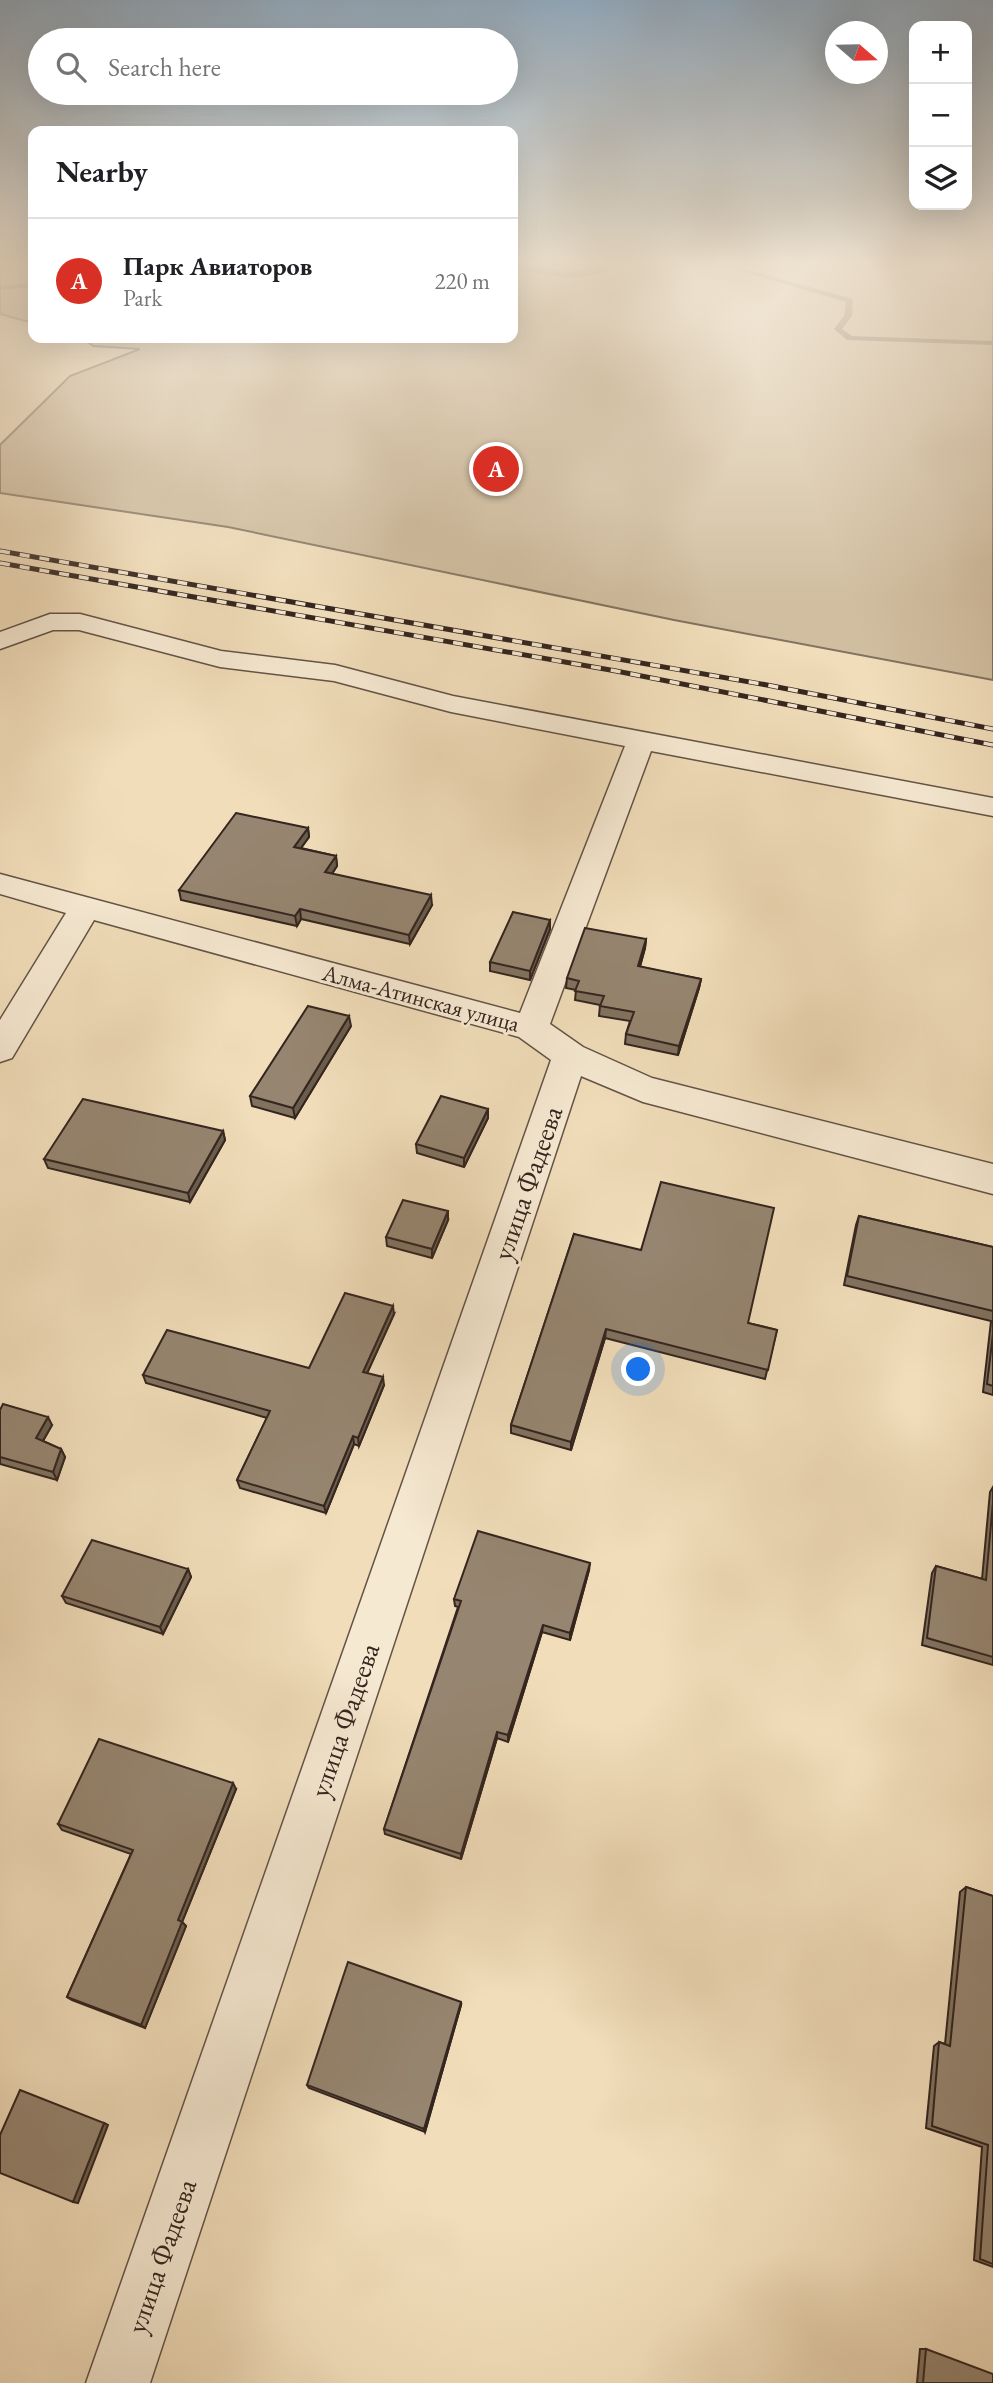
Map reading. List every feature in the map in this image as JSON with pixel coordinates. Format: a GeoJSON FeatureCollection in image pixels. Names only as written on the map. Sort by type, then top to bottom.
{"type":"FeatureCollection","features":[{"type":"Feature","properties":{"kind":"street"},"geometry":{"type":"LineString","coordinates":[[0,640],[50,622],[80,622],[220,659],[335,673],[451,704],[993,807]]}},
{"type":"Feature","properties":{"kind":"street"},"geometry":{"type":"LineString","coordinates":[[531,1028],[641,740]]}},
{"type":"Feature","properties":{"kind":"street","name":"Алма-Атинская улица"},"geometry":{"type":"LineString","coordinates":[[0,884],[531,1028],[570,1056],[643,1089],[993,1179]]}},
{"type":"Feature","properties":{"kind":"street"},"geometry":{"type":"LineString","coordinates":[[0,1049],[86,907]]}},
{"type":"Feature","properties":{"kind":"street","name":"улица Фадеева"},"geometry":{"type":"LineString","coordinates":[[118,2383],[570,1056]]}},
{"type":"Feature","properties":{"kind":"shaded area"},"geometry":{"type":"Polygon","coordinates":[[[70,376],[993,376],[993,680],[674,620],[228,527],[0,493],[0,445],[70,376]]]}},
{"type":"Feature","properties":{"kind":"building"},"geometry":{"type":"Polygon","coordinates":[[[236,813],[308,828],[294,847],[336,856],[325,872],[431,895],[409,935],[300,909],[295,916],[179,890],[236,813]]]}},
{"type":"Feature","properties":{"kind":"building"},"geometry":{"type":"Polygon","coordinates":[[[513,912],[550,920],[530,971],[490,962],[513,912]]]}},
{"type":"Feature","properties":{"kind":"building"},"geometry":{"type":"Polygon","coordinates":[[[585,928],[646,939],[638,966],[701,979],[679,1046],[626,1034],[634,1012],[600,1006],[604,996],[575,991],[579,981],[567,978],[585,928]]]}},
{"type":"Feature","properties":{"kind":"building"},"geometry":{"type":"Polygon","coordinates":[[[308,1006],[349,1016],[293,1108],[250,1096],[308,1006]]]}},
{"type":"Feature","properties":{"kind":"building"},"geometry":{"type":"Polygon","coordinates":[[[441,1096],[488,1109],[464,1158],[416,1144],[441,1096]]]}},
{"type":"Feature","properties":{"kind":"building"},"geometry":{"type":"Polygon","coordinates":[[[83,1099],[223,1131],[188,1193],[44,1159],[83,1099]]]}},
{"type":"Feature","properties":{"kind":"building"},"geometry":{"type":"Polygon","coordinates":[[[661,1182],[774,1208],[748,1323],[777,1330],[768,1370],[606,1329],[571,1442],[511,1425],[574,1234],[641,1250],[661,1182]]]}},
{"type":"Feature","properties":{"kind":"building"},"geometry":{"type":"Polygon","coordinates":[[[403,1200],[448,1211],[432,1249],[386,1237],[403,1200]]]}},
{"type":"Feature","properties":{"kind":"building"},"geometry":{"type":"Polygon","coordinates":[[[859,1216],[993,1247],[993,1311],[847,1276],[859,1216]]]}},
{"type":"Feature","properties":{"kind":"building"},"geometry":{"type":"Polygon","coordinates":[[[345,1293],[393,1306],[363,1372],[383,1377],[358,1438],[353,1436],[324,1506],[237,1480],[270,1411],[143,1375],[167,1330],[309,1368],[345,1293]]]}},
{"type":"Feature","properties":{"kind":"building"},"geometry":{"type":"Polygon","coordinates":[[[993,1334],[993,1386],[987,1384],[993,1334]]]}},
{"type":"Feature","properties":{"kind":"building"},"geometry":{"type":"Polygon","coordinates":[[[3,1404],[48,1417],[36,1438],[61,1449],[53,1472],[0,1457],[0,1410],[3,1404]]]}},
{"type":"Feature","properties":{"kind":"building"},"geometry":{"type":"Polygon","coordinates":[[[993,1502],[993,1657],[927,1638],[936,1566],[986,1580],[993,1502]]]}},
{"type":"Feature","properties":{"kind":"building"},"geometry":{"type":"Polygon","coordinates":[[[478,1531],[590,1563],[570,1633],[543,1625],[508,1735],[497,1732],[461,1854],[384,1829],[461,1601],[454,1599],[478,1531]]]}},
{"type":"Feature","properties":{"kind":"building"},"geometry":{"type":"Polygon","coordinates":[[[92,1540],[188,1569],[160,1627],[62,1596],[92,1540]]]}},
{"type":"Feature","properties":{"kind":"building"},"geometry":{"type":"Polygon","coordinates":[[[99,1739],[233,1783],[178,1920],[182,1922],[141,2025],[67,1997],[133,1850],[58,1824],[99,1739]]]}},
{"type":"Feature","properties":{"kind":"building"},"geometry":{"type":"Polygon","coordinates":[[[966,1887],[993,1896],[993,2264],[980,2259],[988,2145],[932,2126],[939,2042],[950,2046],[966,1887]]]}},
{"type":"Feature","properties":{"kind":"building"},"geometry":{"type":"Polygon","coordinates":[[[348,1962],[461,2002],[424,2129],[307,2085],[348,1962]]]}},
{"type":"Feature","properties":{"kind":"building"},"geometry":{"type":"Polygon","coordinates":[[[20,2090],[104,2123],[73,2202],[0,2173],[0,2135],[20,2090]]]}},
{"type":"Feature","properties":{"kind":"building"},"geometry":{"type":"Polygon","coordinates":[[[926,2349],[993,2374],[993,2383],[923,2383],[926,2349]]]}},
{"type":"Feature","properties":{"kind":"railway"},"geometry":{"type":"LineString","coordinates":[[0,551],[767,685],[993,729]]}},
{"type":"Feature","properties":{"kind":"railway"},"geometry":{"type":"LineString","coordinates":[[0,563],[616,671],[993,745]]}},
{"type":"Feature","properties":{"kind":"place","name":"Парк Авиаторов"},"geometry":{"type":"Point","coordinates":[496,469]}}]}
